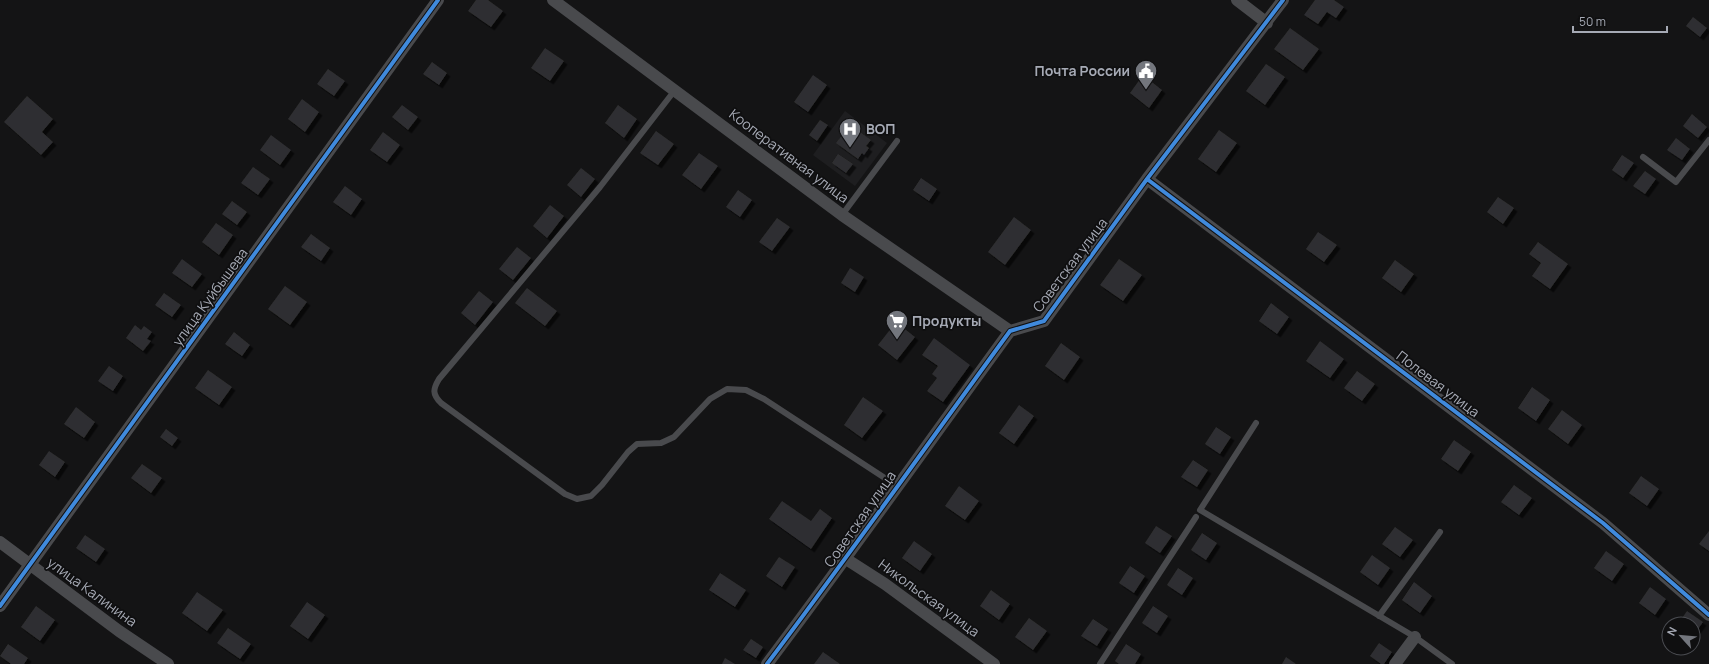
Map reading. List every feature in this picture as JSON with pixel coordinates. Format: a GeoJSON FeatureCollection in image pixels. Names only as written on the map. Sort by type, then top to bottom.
{"type":"FeatureCollection","features":[{"type":"Feature","properties":{"kind":"street","name":"улица Куйбышева"},"geometry":{"type":"LineString","coordinates":[[0,606],[438,0]]}},
{"type":"Feature","properties":{"kind":"street","name":"Кооперативная улица"},"geometry":{"type":"LineString","coordinates":[[553,0],[842,215],[1010,331]]}},
{"type":"Feature","properties":{"kind":"street"},"geometry":{"type":"LineString","coordinates":[[1237,0],[1266,23]]}},
{"type":"Feature","properties":{"kind":"street","name":"Советская улица"},"geometry":{"type":"LineString","coordinates":[[767,664],[846,559],[897,486],[1010,331],[1044,321],[1148,179],[1283,0]]}},
{"type":"Feature","properties":{"kind":"street","name":"Полевая улица"},"geometry":{"type":"LineString","coordinates":[[1148,179],[1603,523],[1709,615]]}},
{"type":"Feature","properties":{"kind":"street","name":"улица Калинина"},"geometry":{"type":"LineString","coordinates":[[0,542],[119,631],[168,664]]}},
{"type":"Feature","properties":{"kind":"street","name":"Никольская улица"},"geometry":{"type":"LineString","coordinates":[[846,559],[885,584],[994,664]]}},
{"type":"Feature","properties":{"kind":"street"},"geometry":{"type":"LineString","coordinates":[[1395,664],[1415,637]]}},
{"type":"Feature","properties":{"kind":"lane"},"geometry":{"type":"LineString","coordinates":[[675,90],[600,187],[439,380],[434,388],[434,396],[440,403],[565,494],[577,499],[591,496],[602,485],[628,452],[637,444],[661,443],[674,436],[710,399],[727,390],[746,390],[764,398],[897,486]]}},
{"type":"Feature","properties":{"kind":"lane"},"geometry":{"type":"LineString","coordinates":[[842,215],[897,140]]}},
{"type":"Feature","properties":{"kind":"lane"},"geometry":{"type":"LineString","coordinates":[[1643,157],[1676,182],[1709,140]]}},
{"type":"Feature","properties":{"kind":"lane"},"geometry":{"type":"LineString","coordinates":[[1256,422],[1200,510],[1415,637],[1452,664]]}},
{"type":"Feature","properties":{"kind":"lane"},"geometry":{"type":"LineString","coordinates":[[1100,664],[1196,517]]}},
{"type":"Feature","properties":{"kind":"lane"},"geometry":{"type":"LineString","coordinates":[[1379,616],[1440,532]]}},
{"type":"Feature","properties":{"kind":"shaded area","name":"ВОП"},"geometry":{"type":"Polygon","coordinates":[[[845,111],[887,143],[855,186],[813,155],[845,111]]]}},
{"type":"Feature","properties":{"kind":"building"},"geometry":{"type":"Polygon","coordinates":[[[476,0],[488,0],[503,11],[491,27],[468,11],[476,0]]]}},
{"type":"Feature","properties":{"kind":"building"},"geometry":{"type":"Polygon","coordinates":[[[1315,0],[1334,0],[1344,7],[1336,18],[1327,12],[1318,24],[1304,15],[1315,0]]]}},
{"type":"Feature","properties":{"kind":"building"},"geometry":{"type":"Polygon","coordinates":[[[1693,17],[1707,28],[1700,37],[1686,26],[1693,17]]]}},
{"type":"Feature","properties":{"kind":"building"},"geometry":{"type":"Polygon","coordinates":[[[1290,28],[1319,49],[1303,70],[1274,49],[1290,28]]]}},
{"type":"Feature","properties":{"kind":"building"},"geometry":{"type":"Polygon","coordinates":[[[545,48],[564,61],[550,81],[531,68],[545,48]]]}},
{"type":"Feature","properties":{"kind":"building"},"geometry":{"type":"Polygon","coordinates":[[[432,62],[447,73],[439,85],[423,74],[432,62]]]}},
{"type":"Feature","properties":{"kind":"building"},"geometry":{"type":"Polygon","coordinates":[[[1266,64],[1285,77],[1265,105],[1246,91],[1266,64]]]}},
{"type":"Feature","properties":{"kind":"building"},"geometry":{"type":"Polygon","coordinates":[[[328,69],[345,81],[334,96],[317,84],[328,69]]]}},
{"type":"Feature","properties":{"kind":"building"},"geometry":{"type":"Polygon","coordinates":[[[813,75],[827,85],[808,112],[794,102],[813,75]]]}},
{"type":"Feature","properties":{"kind":"building","name":"Почта России"},"geometry":{"type":"Polygon","coordinates":[[[1143,75],[1162,90],[1149,108],[1130,93],[1143,75]]]}},
{"type":"Feature","properties":{"kind":"building"},"geometry":{"type":"Polygon","coordinates":[[[27,96],[53,119],[42,132],[53,142],[41,155],[4,122],[27,96]]]}},
{"type":"Feature","properties":{"kind":"building"},"geometry":{"type":"Polygon","coordinates":[[[302,99],[319,112],[305,132],[288,119],[302,99]]]}},
{"type":"Feature","properties":{"kind":"building"},"geometry":{"type":"Polygon","coordinates":[[[402,105],[418,117],[408,130],[392,117],[402,105]]]}},
{"type":"Feature","properties":{"kind":"building"},"geometry":{"type":"Polygon","coordinates":[[[618,105],[637,119],[624,138],[605,123],[618,105]]]}},
{"type":"Feature","properties":{"kind":"building"},"geometry":{"type":"Polygon","coordinates":[[[1692,114],[1707,127],[1698,138],[1683,126],[1692,114]]]}},
{"type":"Feature","properties":{"kind":"building"},"geometry":{"type":"Polygon","coordinates":[[[820,120],[828,125],[817,141],[809,135],[820,120]]]}},
{"type":"Feature","properties":{"kind":"building"},"geometry":{"type":"Polygon","coordinates":[[[850,125],[871,140],[866,146],[869,148],[864,155],[862,153],[858,159],[836,143],[850,125]]]}},
{"type":"Feature","properties":{"kind":"building"},"geometry":{"type":"Polygon","coordinates":[[[1219,130],[1237,143],[1216,172],[1198,159],[1219,130]]]}},
{"type":"Feature","properties":{"kind":"building"},"geometry":{"type":"Polygon","coordinates":[[[656,131],[674,144],[658,165],[640,153],[656,131]]]}},
{"type":"Feature","properties":{"kind":"building"},"geometry":{"type":"Polygon","coordinates":[[[383,132],[400,145],[387,162],[370,150],[383,132]]]}},
{"type":"Feature","properties":{"kind":"building"},"geometry":{"type":"Polygon","coordinates":[[[271,135],[291,150],[280,165],[260,150],[271,135]]]}},
{"type":"Feature","properties":{"kind":"building"},"geometry":{"type":"Polygon","coordinates":[[[1676,138],[1690,149],[1682,160],[1667,150],[1676,138]]]}},
{"type":"Feature","properties":{"kind":"building"},"geometry":{"type":"Polygon","coordinates":[[[699,153],[718,166],[701,189],[682,175],[699,153]]]}},
{"type":"Feature","properties":{"kind":"building"},"geometry":{"type":"Polygon","coordinates":[[[838,154],[853,164],[846,173],[832,163],[838,154]]]}},
{"type":"Feature","properties":{"kind":"building"},"geometry":{"type":"Polygon","coordinates":[[[1622,155],[1634,163],[1623,178],[1612,170],[1622,155]]]}},
{"type":"Feature","properties":{"kind":"building"},"geometry":{"type":"Polygon","coordinates":[[[253,167],[270,179],[258,195],[241,183],[253,167]]]}},
{"type":"Feature","properties":{"kind":"building"},"geometry":{"type":"Polygon","coordinates":[[[581,168],[595,179],[581,197],[567,185],[581,168]]]}},
{"type":"Feature","properties":{"kind":"building"},"geometry":{"type":"Polygon","coordinates":[[[1645,171],[1656,179],[1645,194],[1633,186],[1645,171]]]}},
{"type":"Feature","properties":{"kind":"building"},"geometry":{"type":"Polygon","coordinates":[[[921,178],[937,189],[929,201],[913,190],[921,178]]]}},
{"type":"Feature","properties":{"kind":"building"},"geometry":{"type":"Polygon","coordinates":[[[345,186],[362,199],[351,215],[333,202],[345,186]]]}},
{"type":"Feature","properties":{"kind":"building"},"geometry":{"type":"Polygon","coordinates":[[[738,190],[752,200],[740,217],[726,207],[738,190]]]}},
{"type":"Feature","properties":{"kind":"building"},"geometry":{"type":"Polygon","coordinates":[[[1498,197],[1514,208],[1503,224],[1487,212],[1498,197]]]}},
{"type":"Feature","properties":{"kind":"building"},"geometry":{"type":"Polygon","coordinates":[[[232,201],[247,212],[237,225],[222,214],[232,201]]]}},
{"type":"Feature","properties":{"kind":"building"},"geometry":{"type":"Polygon","coordinates":[[[550,205],[564,216],[547,238],[533,226],[550,205]]]}},
{"type":"Feature","properties":{"kind":"building"},"geometry":{"type":"Polygon","coordinates":[[[1014,217],[1031,230],[1005,265],[988,252],[1014,217]]]}},
{"type":"Feature","properties":{"kind":"building"},"geometry":{"type":"Polygon","coordinates":[[[777,218],[790,227],[772,251],[759,242],[777,218]]]}},
{"type":"Feature","properties":{"kind":"building"},"geometry":{"type":"Polygon","coordinates":[[[216,223],[233,235],[219,255],[202,242],[216,223]]]}},
{"type":"Feature","properties":{"kind":"building"},"geometry":{"type":"Polygon","coordinates":[[[1318,232],[1337,245],[1324,262],[1306,249],[1318,232]]]}},
{"type":"Feature","properties":{"kind":"building"},"geometry":{"type":"Polygon","coordinates":[[[311,234],[330,248],[321,261],[301,247],[311,234]]]}},
{"type":"Feature","properties":{"kind":"building"},"geometry":{"type":"Polygon","coordinates":[[[1538,242],[1568,264],[1550,289],[1532,276],[1541,263],[1529,254],[1538,242]]]}},
{"type":"Feature","properties":{"kind":"building"},"geometry":{"type":"Polygon","coordinates":[[[517,247],[531,258],[513,280],[499,269],[517,247]]]}},
{"type":"Feature","properties":{"kind":"building"},"geometry":{"type":"Polygon","coordinates":[[[182,259],[202,274],[192,287],[172,273],[182,259]]]}},
{"type":"Feature","properties":{"kind":"building"},"geometry":{"type":"Polygon","coordinates":[[[1119,259],[1142,275],[1123,301],[1100,285],[1119,259]]]}},
{"type":"Feature","properties":{"kind":"building"},"geometry":{"type":"Polygon","coordinates":[[[1395,260],[1414,274],[1401,292],[1382,278],[1395,260]]]}},
{"type":"Feature","properties":{"kind":"building"},"geometry":{"type":"Polygon","coordinates":[[[850,268],[864,277],[855,292],[841,283],[850,268]]]}},
{"type":"Feature","properties":{"kind":"building"},"geometry":{"type":"Polygon","coordinates":[[[285,286],[307,302],[290,325],[268,309],[285,286]]]}},
{"type":"Feature","properties":{"kind":"building"},"geometry":{"type":"Polygon","coordinates":[[[527,288],[557,311],[545,326],[515,303],[527,288]]]}},
{"type":"Feature","properties":{"kind":"building"},"geometry":{"type":"Polygon","coordinates":[[[479,291],[493,302],[475,325],[461,313],[479,291]]]}},
{"type":"Feature","properties":{"kind":"building"},"geometry":{"type":"Polygon","coordinates":[[[164,293],[181,305],[172,317],[155,305],[164,293]]]}},
{"type":"Feature","properties":{"kind":"building"},"geometry":{"type":"Polygon","coordinates":[[[1271,303],[1289,317],[1277,334],[1259,321],[1271,303]]]}},
{"type":"Feature","properties":{"kind":"building","name":"Продукты"},"geometry":{"type":"Polygon","coordinates":[[[896,322],[915,337],[897,360],[878,345],[896,322]]]}},
{"type":"Feature","properties":{"kind":"building"},"geometry":{"type":"Polygon","coordinates":[[[135,325],[141,330],[144,326],[152,332],[147,339],[151,341],[143,351],[126,338],[135,325]]]}},
{"type":"Feature","properties":{"kind":"building"},"geometry":{"type":"Polygon","coordinates":[[[234,332],[250,345],[242,356],[225,344],[234,332]]]}},
{"type":"Feature","properties":{"kind":"building"},"geometry":{"type":"Polygon","coordinates":[[[934,338],[970,365],[943,402],[927,391],[937,378],[932,374],[938,366],[922,355],[934,338]]]}},
{"type":"Feature","properties":{"kind":"building"},"geometry":{"type":"Polygon","coordinates":[[[1320,341],[1344,359],[1330,378],[1306,361],[1320,341]]]}},
{"type":"Feature","properties":{"kind":"building"},"geometry":{"type":"Polygon","coordinates":[[[1061,343],[1080,357],[1064,380],[1045,366],[1061,343]]]}},
{"type":"Feature","properties":{"kind":"building"},"geometry":{"type":"Polygon","coordinates":[[[109,366],[123,376],[113,391],[98,381],[109,366]]]}},
{"type":"Feature","properties":{"kind":"building"},"geometry":{"type":"Polygon","coordinates":[[[208,370],[232,387],[219,405],[195,388],[208,370]]]}},
{"type":"Feature","properties":{"kind":"building"},"geometry":{"type":"Polygon","coordinates":[[[1357,371],[1375,384],[1362,401],[1344,388],[1357,371]]]}},
{"type":"Feature","properties":{"kind":"building"},"geometry":{"type":"Polygon","coordinates":[[[1532,387],[1550,400],[1536,421],[1518,408],[1532,387]]]}},
{"type":"Feature","properties":{"kind":"building"},"geometry":{"type":"Polygon","coordinates":[[[863,397],[883,411],[862,438],[844,425],[863,397]]]}},
{"type":"Feature","properties":{"kind":"building"},"geometry":{"type":"Polygon","coordinates":[[[1019,405],[1034,416],[1014,444],[999,433],[1019,405]]]}},
{"type":"Feature","properties":{"kind":"building"},"geometry":{"type":"Polygon","coordinates":[[[76,407],[95,422],[84,438],[64,424],[76,407]]]}},
{"type":"Feature","properties":{"kind":"building"},"geometry":{"type":"Polygon","coordinates":[[[1562,410],[1582,425],[1568,444],[1548,429],[1562,410]]]}},
{"type":"Feature","properties":{"kind":"building"},"geometry":{"type":"Polygon","coordinates":[[[1216,427],[1231,437],[1220,454],[1205,444],[1216,427]]]}},
{"type":"Feature","properties":{"kind":"building"},"geometry":{"type":"Polygon","coordinates":[[[166,429],[178,438],[172,446],[160,437],[166,429]]]}},
{"type":"Feature","properties":{"kind":"building"},"geometry":{"type":"Polygon","coordinates":[[[1454,440],[1471,452],[1458,471],[1441,459],[1454,440]]]}},
{"type":"Feature","properties":{"kind":"building"},"geometry":{"type":"Polygon","coordinates":[[[49,451],[65,462],[55,477],[39,465],[49,451]]]}},
{"type":"Feature","properties":{"kind":"building"},"geometry":{"type":"Polygon","coordinates":[[[1193,460],[1208,470],[1197,487],[1181,477],[1193,460]]]}},
{"type":"Feature","properties":{"kind":"building"},"geometry":{"type":"Polygon","coordinates":[[[142,464],[162,478],[151,493],[131,478],[142,464]]]}},
{"type":"Feature","properties":{"kind":"building"},"geometry":{"type":"Polygon","coordinates":[[[1641,476],[1659,489],[1647,506],[1629,493],[1641,476]]]}},
{"type":"Feature","properties":{"kind":"building"},"geometry":{"type":"Polygon","coordinates":[[[1514,485],[1532,498],[1519,515],[1501,502],[1514,485]]]}},
{"type":"Feature","properties":{"kind":"building"},"geometry":{"type":"Polygon","coordinates":[[[959,486],[979,501],[965,520],[945,506],[959,486]]]}},
{"type":"Feature","properties":{"kind":"building"},"geometry":{"type":"Polygon","coordinates":[[[782,501],[811,521],[820,509],[832,518],[811,549],[769,519],[782,501]]]}},
{"type":"Feature","properties":{"kind":"building"},"geometry":{"type":"Polygon","coordinates":[[[1156,526],[1172,536],[1160,553],[1145,543],[1156,526]]]}},
{"type":"Feature","properties":{"kind":"building"},"geometry":{"type":"Polygon","coordinates":[[[1395,527],[1413,540],[1400,557],[1382,544],[1395,527]]]}},
{"type":"Feature","properties":{"kind":"building"},"geometry":{"type":"Polygon","coordinates":[[[1709,531],[1709,551],[1699,544],[1709,531]]]}},
{"type":"Feature","properties":{"kind":"building"},"geometry":{"type":"Polygon","coordinates":[[[1202,533],[1217,543],[1206,560],[1191,550],[1202,533]]]}},
{"type":"Feature","properties":{"kind":"building"},"geometry":{"type":"Polygon","coordinates":[[[85,535],[105,549],[96,562],[76,548],[85,535]]]}},
{"type":"Feature","properties":{"kind":"building"},"geometry":{"type":"Polygon","coordinates":[[[914,541],[932,554],[920,571],[902,558],[914,541]]]}},
{"type":"Feature","properties":{"kind":"building"},"geometry":{"type":"Polygon","coordinates":[[[1606,551],[1624,564],[1612,581],[1594,568],[1606,551]]]}},
{"type":"Feature","properties":{"kind":"building"},"geometry":{"type":"Polygon","coordinates":[[[1372,555],[1390,568],[1378,585],[1360,572],[1372,555]]]}},
{"type":"Feature","properties":{"kind":"building"},"geometry":{"type":"Polygon","coordinates":[[[779,557],[795,567],[782,587],[766,576],[779,557]]]}},
{"type":"Feature","properties":{"kind":"building"},"geometry":{"type":"Polygon","coordinates":[[[1130,566],[1145,576],[1134,593],[1119,583],[1130,566]]]}},
{"type":"Feature","properties":{"kind":"building"},"geometry":{"type":"Polygon","coordinates":[[[1178,568],[1193,578],[1182,595],[1167,585],[1178,568]]]}},
{"type":"Feature","properties":{"kind":"building"},"geometry":{"type":"Polygon","coordinates":[[[720,573],[746,590],[735,607],[709,590],[720,573]]]}},
{"type":"Feature","properties":{"kind":"building"},"geometry":{"type":"Polygon","coordinates":[[[1414,582],[1432,596],[1420,613],[1402,600],[1414,582]]]}},
{"type":"Feature","properties":{"kind":"building"},"geometry":{"type":"Polygon","coordinates":[[[1650,587],[1666,599],[1655,615],[1639,603],[1650,587]]]}},
{"type":"Feature","properties":{"kind":"building"},"geometry":{"type":"Polygon","coordinates":[[[991,590],[1010,604],[999,620],[980,606],[991,590]]]}},
{"type":"Feature","properties":{"kind":"building"},"geometry":{"type":"Polygon","coordinates":[[[197,592],[223,610],[207,631],[182,613],[197,592]]]}},
{"type":"Feature","properties":{"kind":"building"},"geometry":{"type":"Polygon","coordinates":[[[307,602],[325,615],[308,639],[290,626],[307,602]]]}},
{"type":"Feature","properties":{"kind":"building"},"geometry":{"type":"Polygon","coordinates":[[[36,606],[55,620],[40,641],[21,627],[36,606]]]}},
{"type":"Feature","properties":{"kind":"building"},"geometry":{"type":"Polygon","coordinates":[[[1153,606],[1168,616],[1157,633],[1142,623],[1153,606]]]}},
{"type":"Feature","properties":{"kind":"building"},"geometry":{"type":"Polygon","coordinates":[[[1687,611],[1694,616],[1684,616],[1687,611]]]}},
{"type":"Feature","properties":{"kind":"building"},"geometry":{"type":"Polygon","coordinates":[[[1029,618],[1047,631],[1033,650],[1015,637],[1029,618]]]}},
{"type":"Feature","properties":{"kind":"building"},"geometry":{"type":"Polygon","coordinates":[[[1093,619],[1108,629],[1097,646],[1081,636],[1093,619]]]}},
{"type":"Feature","properties":{"kind":"building"},"geometry":{"type":"Polygon","coordinates":[[[228,628],[251,644],[240,659],[217,643],[228,628]]]}},
{"type":"Feature","properties":{"kind":"building"},"geometry":{"type":"Polygon","coordinates":[[[751,639],[763,647],[756,658],[743,650],[751,639]]]}},
{"type":"Feature","properties":{"kind":"building"},"geometry":{"type":"Polygon","coordinates":[[[1379,643],[1392,652],[1384,664],[1381,664],[1370,656],[1379,643]]]}},
{"type":"Feature","properties":{"kind":"building"},"geometry":{"type":"Polygon","coordinates":[[[8,644],[28,658],[24,664],[11,664],[0,656],[8,644]]]}},
{"type":"Feature","properties":{"kind":"building"},"geometry":{"type":"Polygon","coordinates":[[[1126,644],[1141,654],[1135,664],[1119,664],[1115,661],[1126,644]]]}},
{"type":"Feature","properties":{"kind":"building"},"geometry":{"type":"Polygon","coordinates":[[[823,652],[840,664],[814,664],[823,652]]]}},
{"type":"Feature","properties":{"kind":"building"},"geometry":{"type":"Polygon","coordinates":[[[1286,657],[1296,664],[1282,664],[1286,657]]]}},
{"type":"Feature","properties":{"kind":"building"},"geometry":{"type":"Polygon","coordinates":[[[725,658],[735,664],[722,664],[725,658]]]}},
{"type":"Feature","properties":{"kind":"cycle path"},"geometry":{"type":"LineString","coordinates":[[0,606],[438,0]]}},
{"type":"Feature","properties":{"kind":"cycle path"},"geometry":{"type":"LineString","coordinates":[[767,664],[859,540],[1010,331],[1044,321],[1147,179],[1283,0]]}},
{"type":"Feature","properties":{"kind":"cycle path"},"geometry":{"type":"LineString","coordinates":[[1147,179],[1603,523],[1709,615]]}},
{"type":"Feature","properties":{"kind":"place","name":"Почта России"},"geometry":{"type":"Point","coordinates":[1146,90]}},
{"type":"Feature","properties":{"kind":"place","name":"ВОП"},"geometry":{"type":"Point","coordinates":[850,148]}},
{"type":"Feature","properties":{"kind":"place","name":"Продукты"},"geometry":{"type":"Point","coordinates":[897,340]}}]}
